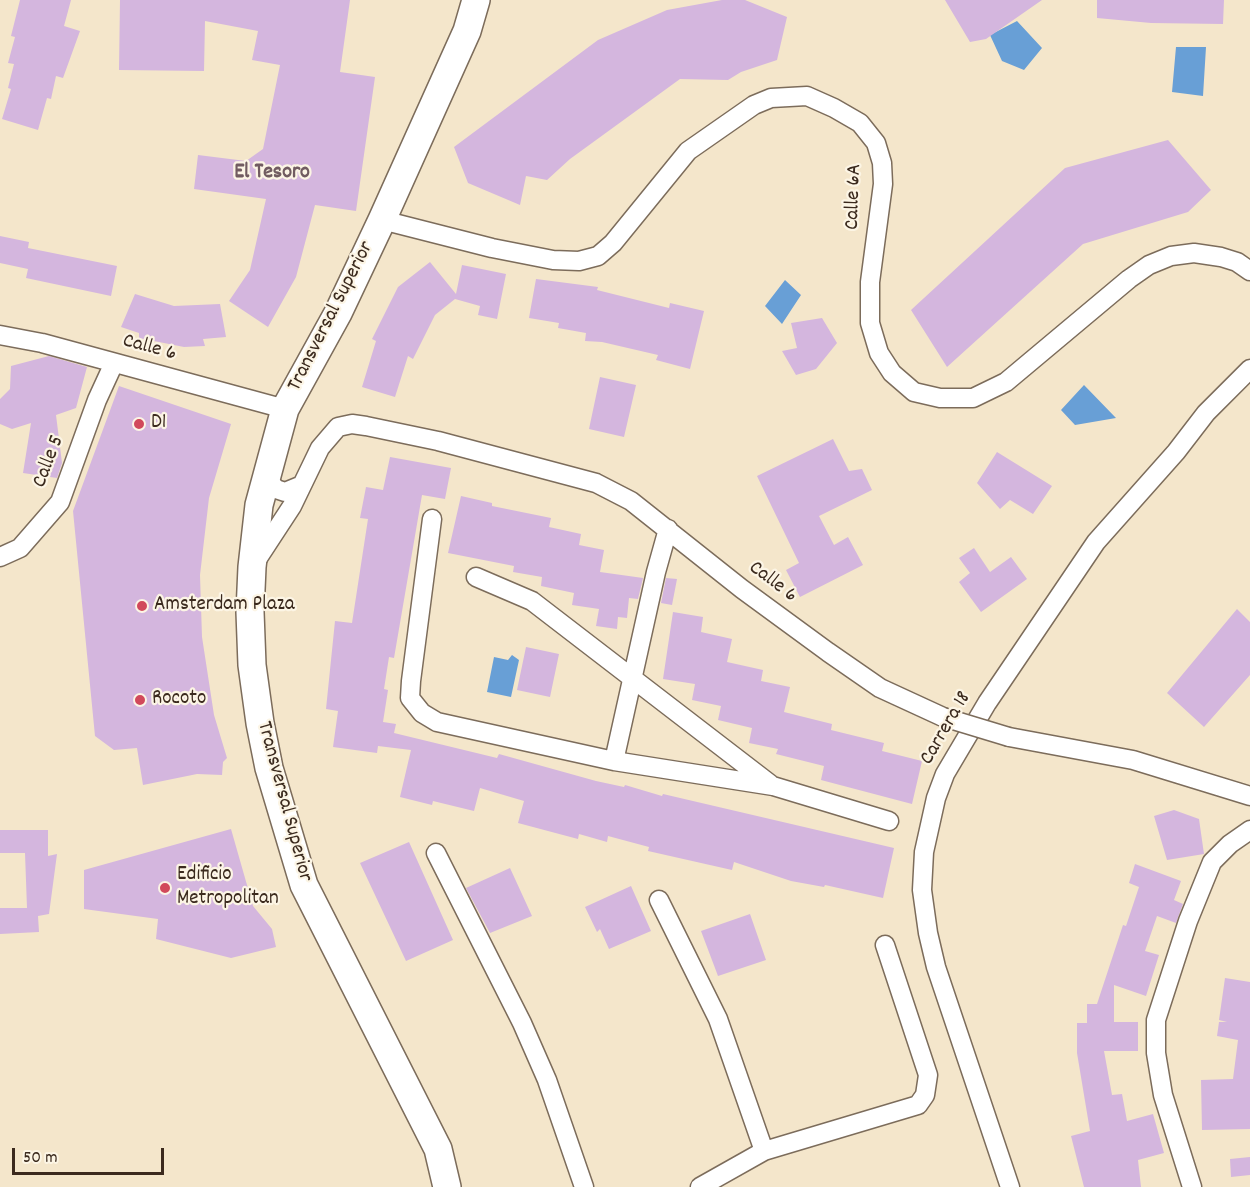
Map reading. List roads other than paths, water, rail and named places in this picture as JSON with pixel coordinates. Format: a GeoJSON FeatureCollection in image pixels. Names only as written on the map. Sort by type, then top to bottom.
{"type":"FeatureCollection","features":[{"type":"Feature","properties":{"kind":"main road","name":"Transversal Superior"},"geometry":{"type":"LineString","coordinates":[[447,1187],[438,1149],[304,885],[269,768],[260,723],[252,665],[252,567],[259,505],[285,409],[338,313],[382,220],[467,31],[476,0]]}},
{"type":"Feature","properties":{"kind":"street","name":"Calle 6A"},"geometry":{"type":"LineString","coordinates":[[382,220],[492,248],[553,260],[579,261],[598,256],[613,243],[688,151],[754,105],[771,98],[807,96],[860,123],[876,143],[882,163],[883,184],[870,282],[870,323],[879,353],[891,373],[914,392],[940,398],[973,398],[1006,382],[1129,279],[1149,265],[1171,256],[1194,253],[1221,257],[1237,262],[1250,271]]}},
{"type":"Feature","properties":{"kind":"street","name":"Calle 6"},"geometry":{"type":"LineString","coordinates":[[0,335],[42,343],[285,409]]}},
{"type":"Feature","properties":{"kind":"street","name":"Calle 5"},"geometry":{"type":"LineString","coordinates":[[0,557],[20,548],[60,502],[114,363]]}},
{"type":"Feature","properties":{"kind":"street","name":"Carrera 18"},"geometry":{"type":"LineString","coordinates":[[1010,1187],[936,967],[928,933],[922,890],[924,852],[936,798],[945,774],[987,703],[1096,542],[1176,452],[1206,413],[1250,369]]}},
{"type":"Feature","properties":{"kind":"street","name":"Calle 6"},"geometry":{"type":"LineString","coordinates":[[252,567],[292,506],[320,448],[329,434],[338,427],[359,425],[438,441],[596,483],[632,501],[742,589],[828,652],[880,688],[943,717],[1009,737],[1133,760],[1250,796]]}},
{"type":"Feature","properties":{"kind":"street"},"geometry":{"type":"LineString","coordinates":[[266,478],[276,489],[285,492],[302,484]]}},
{"type":"Feature","properties":{"kind":"street"},"geometry":{"type":"LineString","coordinates":[[432,519],[410,698],[422,713],[437,722],[614,761],[773,786],[890,821]]}},
{"type":"Feature","properties":{"kind":"street"},"geometry":{"type":"LineString","coordinates":[[614,761],[634,681],[656,572],[668,529]]}},
{"type":"Feature","properties":{"kind":"street"},"geometry":{"type":"LineString","coordinates":[[476,577],[532,601],[773,786]]}},
{"type":"Feature","properties":{"kind":"street"},"geometry":{"type":"LineString","coordinates":[[1192,1187],[1163,1095],[1156,1053],[1156,1020],[1188,921],[1212,862],[1230,844],[1250,830]]}},
{"type":"Feature","properties":{"kind":"street"},"geometry":{"type":"LineString","coordinates":[[436,853],[547,1080],[584,1187]]}},
{"type":"Feature","properties":{"kind":"street"},"geometry":{"type":"LineString","coordinates":[[659,900],[718,1019],[764,1151]]}},
{"type":"Feature","properties":{"kind":"street"},"geometry":{"type":"LineString","coordinates":[[700,1187],[764,1151],[918,1105],[926,1095],[928,1075],[885,945]]}},
{"type":"Feature","properties":{"kind":"water"},"geometry":{"type":"Polygon","coordinates":[[[1017,21],[1042,48],[1024,70],[1002,61],[990,35],[1017,21]]]}},
{"type":"Feature","properties":{"kind":"water"},"geometry":{"type":"Polygon","coordinates":[[[1176,47],[1206,47],[1203,96],[1172,92],[1176,47]]]}},
{"type":"Feature","properties":{"kind":"water"},"geometry":{"type":"Polygon","coordinates":[[[785,280],[801,295],[782,324],[765,306],[785,280]]]}},
{"type":"Feature","properties":{"kind":"water"},"geometry":{"type":"Polygon","coordinates":[[[1084,385],[1116,418],[1075,425],[1061,410],[1084,385]]]}},
{"type":"Feature","properties":{"kind":"water"},"geometry":{"type":"Polygon","coordinates":[[[512,655],[519,660],[511,697],[487,692],[494,657],[508,660],[512,655]]]}},
{"type":"Feature","properties":{"kind":"place","name":"D1"},"geometry":{"type":"Point","coordinates":[139,424]}},
{"type":"Feature","properties":{"kind":"place","name":"Amsterdam Plaza"},"geometry":{"type":"Point","coordinates":[142,606]}},
{"type":"Feature","properties":{"kind":"place","name":"Rocoto"},"geometry":{"type":"Point","coordinates":[140,700]}},
{"type":"Feature","properties":{"kind":"place","name":"Edificio Metropolitan"},"geometry":{"type":"Point","coordinates":[165,888]}},
{"type":"Feature","properties":{"kind":"district","name":"El Tesoro"},"geometry":{"type":"Point","coordinates":[272,174]}}]}
